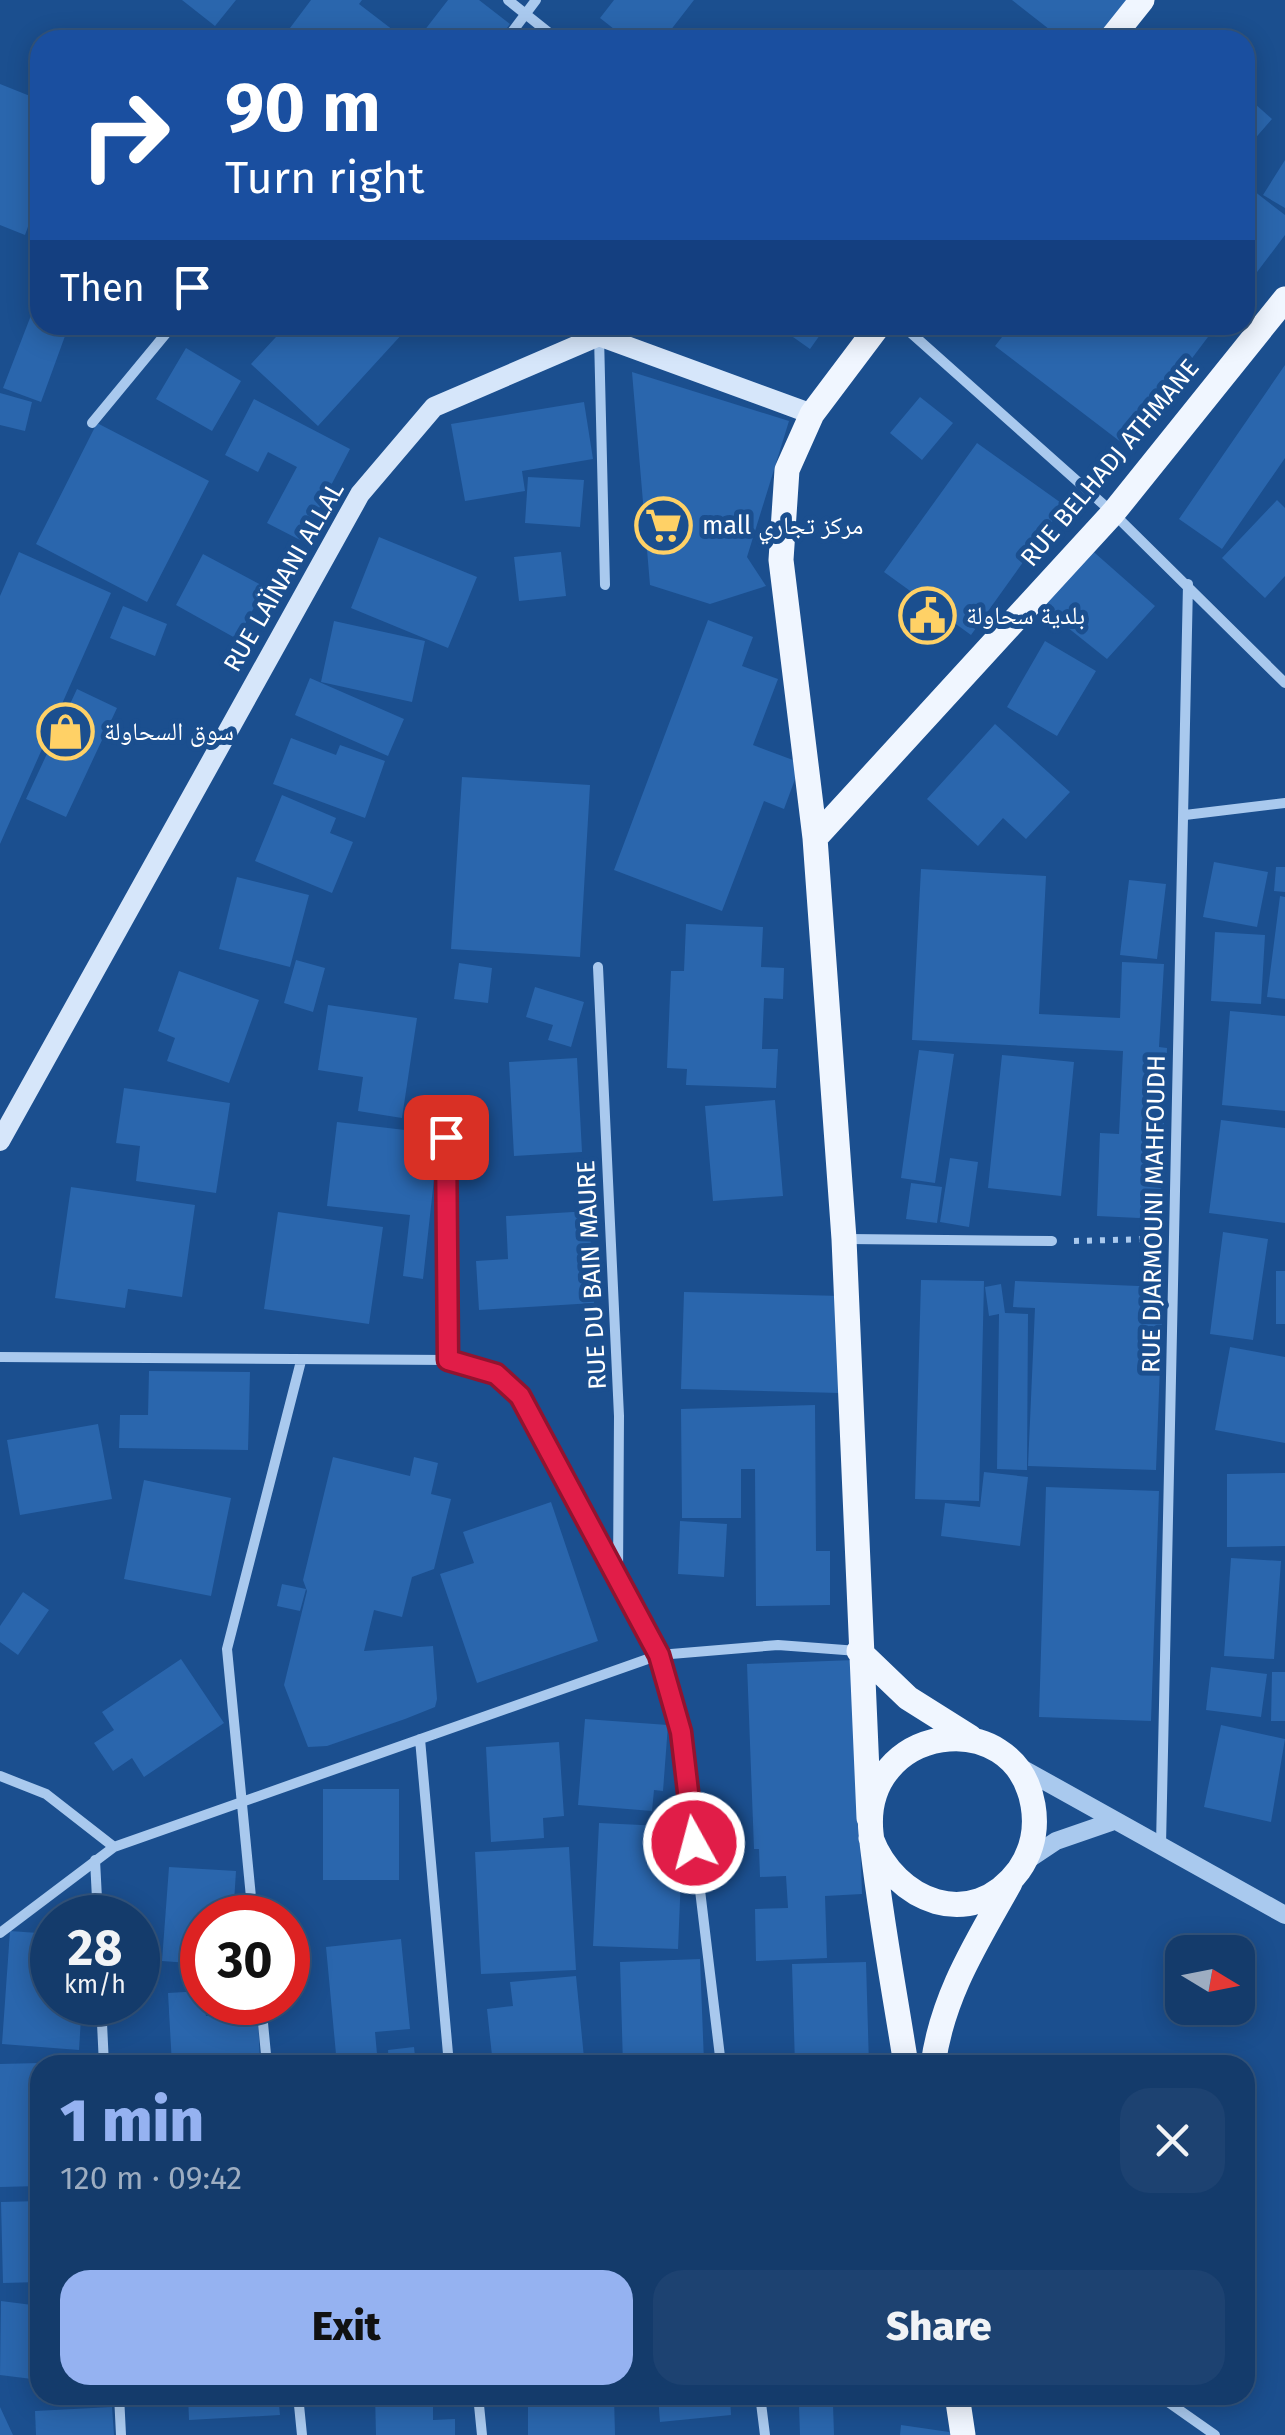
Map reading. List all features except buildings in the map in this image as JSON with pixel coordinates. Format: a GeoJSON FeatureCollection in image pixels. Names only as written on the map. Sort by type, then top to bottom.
{"type":"FeatureCollection","features":[{"type":"Feature","properties":{"kind":"main road"},"geometry":{"type":"LineString","coordinates":[[1118,30],[1142,0]]}},
{"type":"Feature","properties":{"kind":"main road","name":"RUE BELHADJ ATHMANE"},"geometry":{"type":"LineString","coordinates":[[815,838],[1113,513],[1285,299]]}},
{"type":"Feature","properties":{"kind":"main road"},"geometry":{"type":"LineString","coordinates":[[871,335],[812,414],[787,470],[780,560],[815,838],[844,1239],[870,1828],[904,2055]]}},
{"type":"Feature","properties":{"kind":"main road"},"geometry":{"type":"LineString","coordinates":[[599,336],[812,414]]}},
{"type":"Feature","properties":{"kind":"main road","name":"RUE LAÏNANI ALLAL"},"geometry":{"type":"LineString","coordinates":[[0,1141],[360,494],[434,407],[599,336]]}},
{"type":"Feature","properties":{"kind":"main road"},"geometry":{"type":"LineString","coordinates":[[860,1652],[908,1698],[1012,1762],[1031,1793],[1035,1828],[1019,1870],[952,1988],[935,2055]]}},
{"type":"Feature","properties":{"kind":"main road"},"geometry":{"type":"LineString","coordinates":[[974,1740],[937,1740],[902,1754],[885,1772],[874,1794],[870,1828],[892,1878],[931,1901],[976,1900],[1019,1870]]}},
{"type":"Feature","properties":{"kind":"main road"},"geometry":{"type":"LineString","coordinates":[[959,2405],[964,2435]]}},
{"type":"Feature","properties":{"kind":"street"},"geometry":{"type":"LineString","coordinates":[[508,0],[545,30]]}},
{"type":"Feature","properties":{"kind":"street"},"geometry":{"type":"LineString","coordinates":[[513,30],[536,0]]}},
{"type":"Feature","properties":{"kind":"street"},"geometry":{"type":"LineString","coordinates":[[92,422],[165,335]]}},
{"type":"Feature","properties":{"kind":"street"},"geometry":{"type":"LineString","coordinates":[[913,335],[1113,513],[1285,683]]}},
{"type":"Feature","properties":{"kind":"street"},"geometry":{"type":"LineString","coordinates":[[599,336],[605,585]]}},
{"type":"Feature","properties":{"kind":"street","name":"RUE DJARMOUNI MAHFOUDH"},"geometry":{"type":"LineString","coordinates":[[1160,1845],[1172,1238],[1186,815],[1188,584]]}},
{"type":"Feature","properties":{"kind":"street"},"geometry":{"type":"LineString","coordinates":[[1186,815],[1285,803]]}},
{"type":"Feature","properties":{"kind":"street","name":"RUE DU BAIN MAURE"},"geometry":{"type":"LineString","coordinates":[[598,967],[618,1398],[618,1581]]}},
{"type":"Feature","properties":{"kind":"street"},"geometry":{"type":"LineString","coordinates":[[446,1100],[448,1360]]}},
{"type":"Feature","properties":{"kind":"street"},"geometry":{"type":"LineString","coordinates":[[844,1239],[1052,1241]]}},
{"type":"Feature","properties":{"kind":"street"},"geometry":{"type":"LineString","coordinates":[[0,1357],[448,1360],[496,1374],[520,1396],[659,1655],[681,1732],[720,2055]]}},
{"type":"Feature","properties":{"kind":"street"},"geometry":{"type":"LineString","coordinates":[[251,1895],[226,1649],[301,1362]]}},
{"type":"Feature","properties":{"kind":"street"},"geometry":{"type":"LineString","coordinates":[[0,1933],[114,1848],[659,1655],[778,1645],[860,1652]]}},
{"type":"Feature","properties":{"kind":"street"},"geometry":{"type":"LineString","coordinates":[[420,1739],[448,2055]]}},
{"type":"Feature","properties":{"kind":"street"},"geometry":{"type":"LineString","coordinates":[[1012,1762],[1111,1822],[1285,1914]]}},
{"type":"Feature","properties":{"kind":"street"},"geometry":{"type":"LineString","coordinates":[[0,1776],[46,1794],[114,1848]]}},
{"type":"Feature","properties":{"kind":"street"},"geometry":{"type":"LineString","coordinates":[[1019,1870],[1056,1841],[1111,1822]]}},
{"type":"Feature","properties":{"kind":"street"},"geometry":{"type":"LineString","coordinates":[[95,1860],[97,1895]]}},
{"type":"Feature","properties":{"kind":"street"},"geometry":{"type":"LineString","coordinates":[[103,2025],[104,2055]]}},
{"type":"Feature","properties":{"kind":"street"},"geometry":{"type":"LineString","coordinates":[[263,2025],[266,2055]]}},
{"type":"Feature","properties":{"kind":"street"},"geometry":{"type":"LineString","coordinates":[[120,2405],[121,2435]]}},
{"type":"Feature","properties":{"kind":"street"},"geometry":{"type":"LineString","coordinates":[[299,2405],[302,2435]]}},
{"type":"Feature","properties":{"kind":"street"},"geometry":{"type":"LineString","coordinates":[[479,2405],[482,2435]]}},
{"type":"Feature","properties":{"kind":"street"},"geometry":{"type":"LineString","coordinates":[[761,2405],[765,2435]]}},
{"type":"Feature","properties":{"kind":"street"},"geometry":{"type":"LineString","coordinates":[[1172,2405],[1214,2435]]}},
{"type":"Feature","properties":{"kind":"path"},"geometry":{"type":"LineString","coordinates":[[1052,1241],[1172,1238]]}},
{"type":"Feature","properties":{"kind":"place","name":"mall مركز تجاري"},"geometry":{"type":"Point","coordinates":[663,526]}},
{"type":"Feature","properties":{"kind":"place","name":"بلدية سحاولة"},"geometry":{"type":"Point","coordinates":[927,616]}},
{"type":"Feature","properties":{"kind":"place","name":"سوق السحاولة"},"geometry":{"type":"Point","coordinates":[65,732]}},
{"type":"Feature","properties":{"kind":"route"},"geometry":{"type":"LineString","coordinates":[[446,1137],[448,1360],[496,1374],[520,1396],[659,1655],[681,1732],[694,1843]]}}]}
